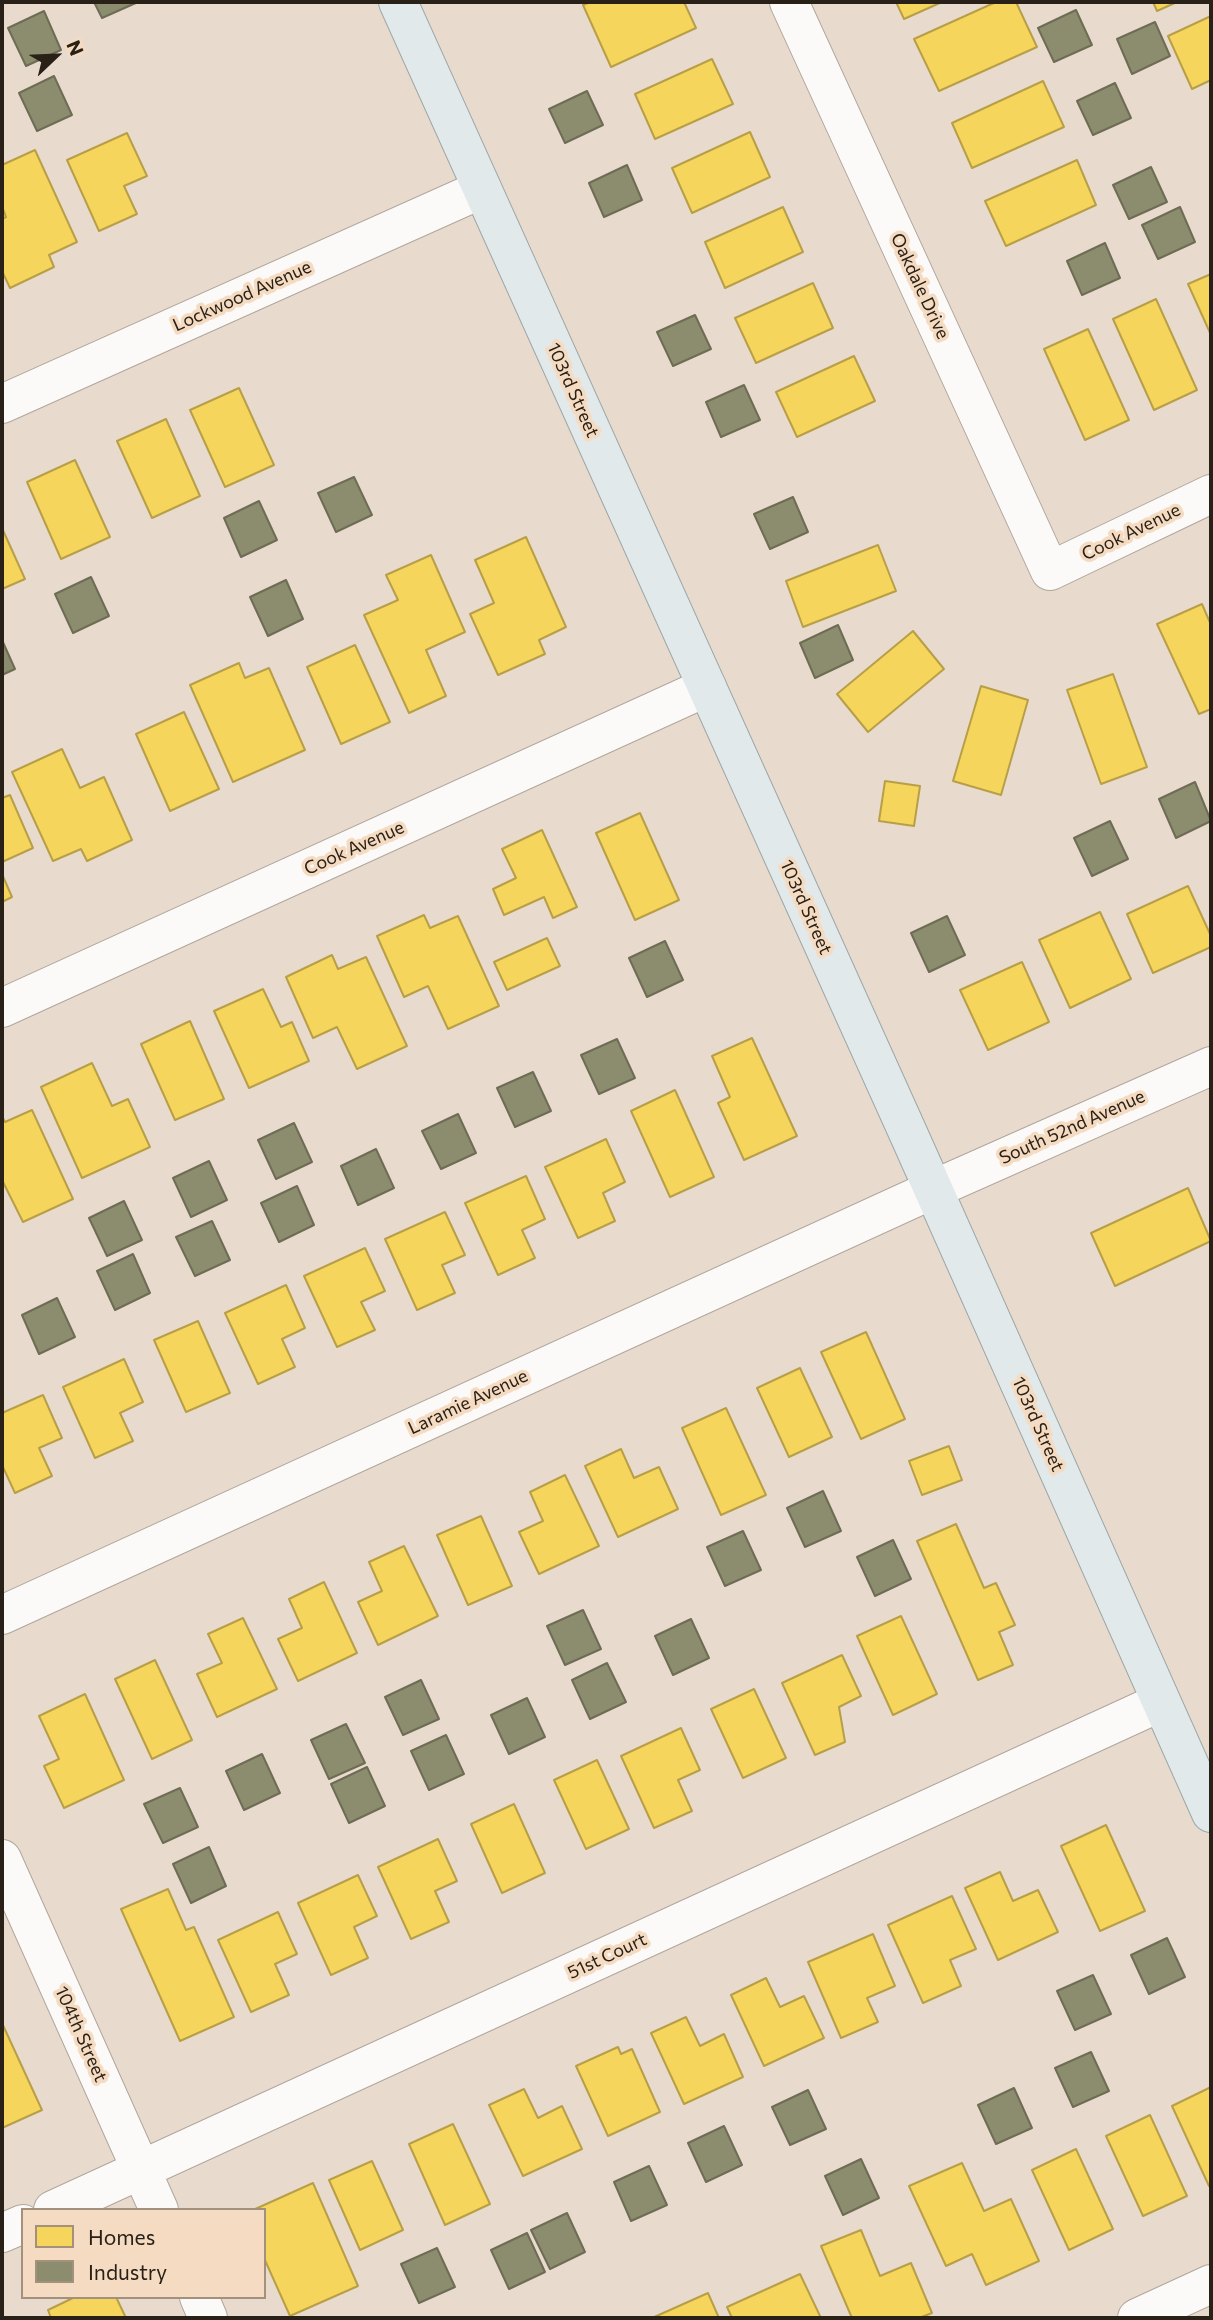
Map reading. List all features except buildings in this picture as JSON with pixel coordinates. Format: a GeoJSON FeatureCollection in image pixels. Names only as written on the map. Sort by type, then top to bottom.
{"type":"FeatureCollection","features":[{"type":"Feature","properties":{"kind":"main road","name":"103rd Street"},"geometry":{"type":"LineString","coordinates":[[398,2],[934,1189],[1211,1813]]}},
{"type":"Feature","properties":{"kind":"street","name":"Oakdale Drive"},"geometry":{"type":"LineString","coordinates":[[789,2],[1050,571]]}},
{"type":"Feature","properties":{"kind":"street","name":"Lockwood Avenue"},"geometry":{"type":"LineString","coordinates":[[2,404],[482,189]]}},
{"type":"Feature","properties":{"kind":"street","name":"Cook Avenue"},"geometry":{"type":"LineString","coordinates":[[1050,571],[1211,494]]}},
{"type":"Feature","properties":{"kind":"street","name":"Cook Avenue"},"geometry":{"type":"LineString","coordinates":[[2,1008],[707,687]]}},
{"type":"Feature","properties":{"kind":"street","name":"South 52nd Avenue"},"geometry":{"type":"LineString","coordinates":[[934,1189],[1211,1066]]}},
{"type":"Feature","properties":{"kind":"street","name":"Laramie Avenue"},"geometry":{"type":"LineString","coordinates":[[2,1615],[934,1189]]}},
{"type":"Feature","properties":{"kind":"street","name":"51st Court"},"geometry":{"type":"LineString","coordinates":[[57,2208],[1161,1702]]}},
{"type":"Feature","properties":{"kind":"street","name":"104th Street"},"geometry":{"type":"LineString","coordinates":[[2,1859],[158,2208]]}},
{"type":"Feature","properties":{"kind":"street"},"geometry":{"type":"LineString","coordinates":[[2,2233],[21,2225]]}},
{"type":"Feature","properties":{"kind":"street"},"geometry":{"type":"LineString","coordinates":[[1137,2318],[1211,2284]]}},
{"type":"Feature","properties":{"kind":"street"},"geometry":{"type":"LineString","coordinates":[[200,2299],[208,2318]]}}]}
